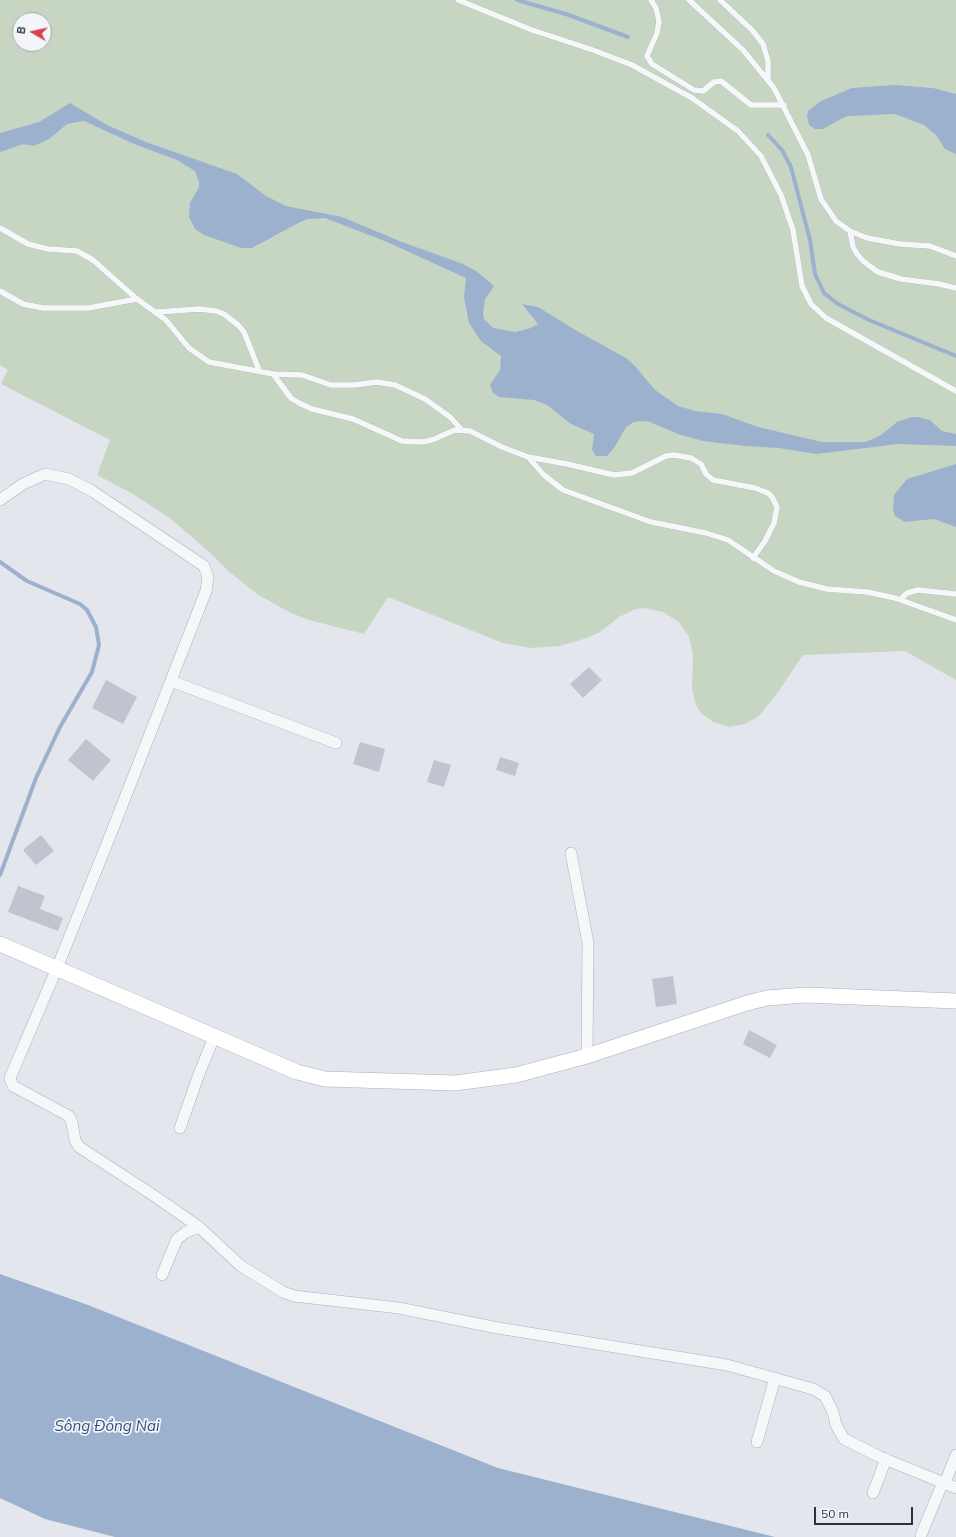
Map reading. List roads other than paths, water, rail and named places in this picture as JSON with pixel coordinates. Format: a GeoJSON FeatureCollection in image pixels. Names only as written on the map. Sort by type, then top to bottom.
{"type":"FeatureCollection","features":[{"type":"Feature","properties":{"kind":"street"},"geometry":{"type":"LineString","coordinates":[[0,500],[24,484],[45,474],[68,479],[92,491],[204,566],[208,577],[206,591],[171,681],[57,968],[24,1042],[10,1078],[10,1083],[69,1116],[72,1123],[75,1140],[79,1147],[199,1227],[241,1266],[283,1292],[294,1296],[399,1308],[498,1328],[727,1365],[813,1388],[825,1396],[833,1412],[836,1425],[844,1439],[886,1459],[956,1488]]}},
{"type":"Feature","properties":{"kind":"street"},"geometry":{"type":"LineString","coordinates":[[171,681],[336,743]]}},
{"type":"Feature","properties":{"kind":"street"},"geometry":{"type":"LineString","coordinates":[[571,853],[588,943],[587,1056]]}},
{"type":"Feature","properties":{"kind":"street"},"geometry":{"type":"LineString","coordinates":[[1,944],[214,1038],[297,1072],[326,1079],[455,1083],[516,1075],[587,1056],[747,1003],[767,998],[805,995],[956,1001]]}},
{"type":"Feature","properties":{"kind":"street"},"geometry":{"type":"LineString","coordinates":[[180,1128],[199,1074],[214,1038]]}},
{"type":"Feature","properties":{"kind":"street"},"geometry":{"type":"LineString","coordinates":[[162,1275],[177,1239],[186,1232],[199,1227]]}},
{"type":"Feature","properties":{"kind":"street"},"geometry":{"type":"LineString","coordinates":[[757,1442],[775,1378]]}},
{"type":"Feature","properties":{"kind":"street"},"geometry":{"type":"LineString","coordinates":[[921,1535],[956,1455]]}},
{"type":"Feature","properties":{"kind":"street"},"geometry":{"type":"LineString","coordinates":[[874,1494],[886,1459]]}},
{"type":"Feature","properties":{"kind":"lane"},"geometry":{"type":"LineString","coordinates":[[458,0],[532,30],[593,50],[632,66],[692,98],[738,131],[761,156],[781,194],[793,230],[802,286],[810,304],[826,318],[956,391]]}},
{"type":"Feature","properties":{"kind":"lane"},"geometry":{"type":"LineString","coordinates":[[651,0],[656,8],[659,21],[657,33],[647,56],[652,64],[694,90],[703,91],[714,82],[721,81],[751,105],[784,105]]}},
{"type":"Feature","properties":{"kind":"lane"},"geometry":{"type":"LineString","coordinates":[[689,0],[725,32],[768,80],[784,105],[808,155],[825,207],[836,221],[850,231],[867,238],[888,242],[930,246],[956,256]]}},
{"type":"Feature","properties":{"kind":"lane"},"geometry":{"type":"LineString","coordinates":[[720,0],[754,31],[763,44],[768,61],[768,80]]}},
{"type":"Feature","properties":{"kind":"lane"},"geometry":{"type":"LineString","coordinates":[[0,228],[33,245],[68,249],[85,255],[109,273],[137,299],[157,312],[174,329],[188,348],[201,358],[216,365],[259,370],[273,374],[302,375],[320,382],[343,386],[377,382],[401,387],[437,407],[462,430]]}},
{"type":"Feature","properties":{"kind":"lane"},"geometry":{"type":"LineString","coordinates":[[850,231],[853,247],[857,254],[863,261],[878,272],[901,279],[939,284],[956,288]]}},
{"type":"Feature","properties":{"kind":"lane"},"geometry":{"type":"LineString","coordinates":[[0,290],[23,304],[43,308],[88,308],[137,299]]}},
{"type":"Feature","properties":{"kind":"lane"},"geometry":{"type":"LineString","coordinates":[[157,312],[208,309],[224,314],[244,332],[259,370]]}},
{"type":"Feature","properties":{"kind":"lane"},"geometry":{"type":"LineString","coordinates":[[273,374],[291,398],[299,403],[312,409],[353,419],[402,441],[422,442],[432,440],[455,430],[462,430],[477,433],[502,447],[528,457],[567,464],[614,476],[632,473],[666,456],[674,455],[691,458],[701,464],[706,474],[713,480],[754,488],[772,497],[777,507],[774,523],[765,542],[753,558]]}},
{"type":"Feature","properties":{"kind":"lane"},"geometry":{"type":"LineString","coordinates":[[528,457],[544,475],[564,490],[651,522],[717,536],[738,546],[753,558],[785,577],[813,586],[867,592],[901,599],[956,620]]}},
{"type":"Feature","properties":{"kind":"lane"},"geometry":{"type":"LineString","coordinates":[[901,599],[907,593],[918,590],[956,594]]}},
{"type":"Feature","properties":{"kind":"water"},"geometry":{"type":"Polygon","coordinates":[[[894,85],[933,88],[956,94],[956,154],[945,149],[936,135],[924,125],[895,114],[848,116],[823,129],[815,129],[809,125],[807,116],[808,111],[821,101],[852,88],[894,85]]]}},
{"type":"Feature","properties":{"kind":"water"},"geometry":{"type":"Polygon","coordinates":[[[70,103],[107,125],[146,142],[237,174],[266,196],[286,206],[342,217],[402,242],[463,264],[476,271],[494,286],[485,299],[483,313],[484,319],[493,328],[515,332],[531,328],[538,324],[522,304],[538,307],[577,331],[626,358],[635,366],[655,390],[678,406],[695,411],[722,414],[758,427],[822,442],[866,442],[881,435],[897,422],[912,417],[918,417],[930,420],[942,431],[956,434],[956,446],[898,444],[816,454],[779,448],[703,441],[678,434],[650,422],[643,421],[634,422],[626,427],[614,448],[607,456],[596,456],[592,450],[594,434],[571,424],[547,405],[534,400],[499,397],[493,393],[490,385],[500,370],[501,356],[481,341],[469,323],[464,298],[466,278],[387,242],[325,218],[308,219],[300,222],[252,248],[241,248],[204,235],[195,229],[189,217],[190,203],[199,187],[199,182],[195,171],[177,160],[134,144],[84,121],[67,124],[49,139],[34,146],[23,144],[0,152],[0,133],[39,122],[70,103]]]}},
{"type":"Feature","properties":{"kind":"water"},"geometry":{"type":"Polygon","coordinates":[[[956,464],[956,527],[934,519],[905,522],[895,516],[893,509],[894,495],[907,479],[956,464]]]}},
{"type":"Feature","properties":{"kind":"water","name":"Sông Đồng Nai"},"geometry":{"type":"Polygon","coordinates":[[[0,1274],[88,1305],[498,1468],[775,1537],[115,1537],[45,1519],[0,1498],[0,1274]]]}},
{"type":"Feature","properties":{"kind":"waterway"},"geometry":{"type":"LineString","coordinates":[[517,0],[566,14],[628,37]]}},
{"type":"Feature","properties":{"kind":"waterway"},"geometry":{"type":"LineString","coordinates":[[768,135],[782,150],[791,167],[810,240],[815,274],[824,293],[838,304],[869,320],[956,356]]}},
{"type":"Feature","properties":{"kind":"waterway"},"geometry":{"type":"LineString","coordinates":[[0,562],[27,581],[80,604],[87,610],[96,627],[99,645],[92,672],[60,727],[36,778],[0,875]]}}]}
